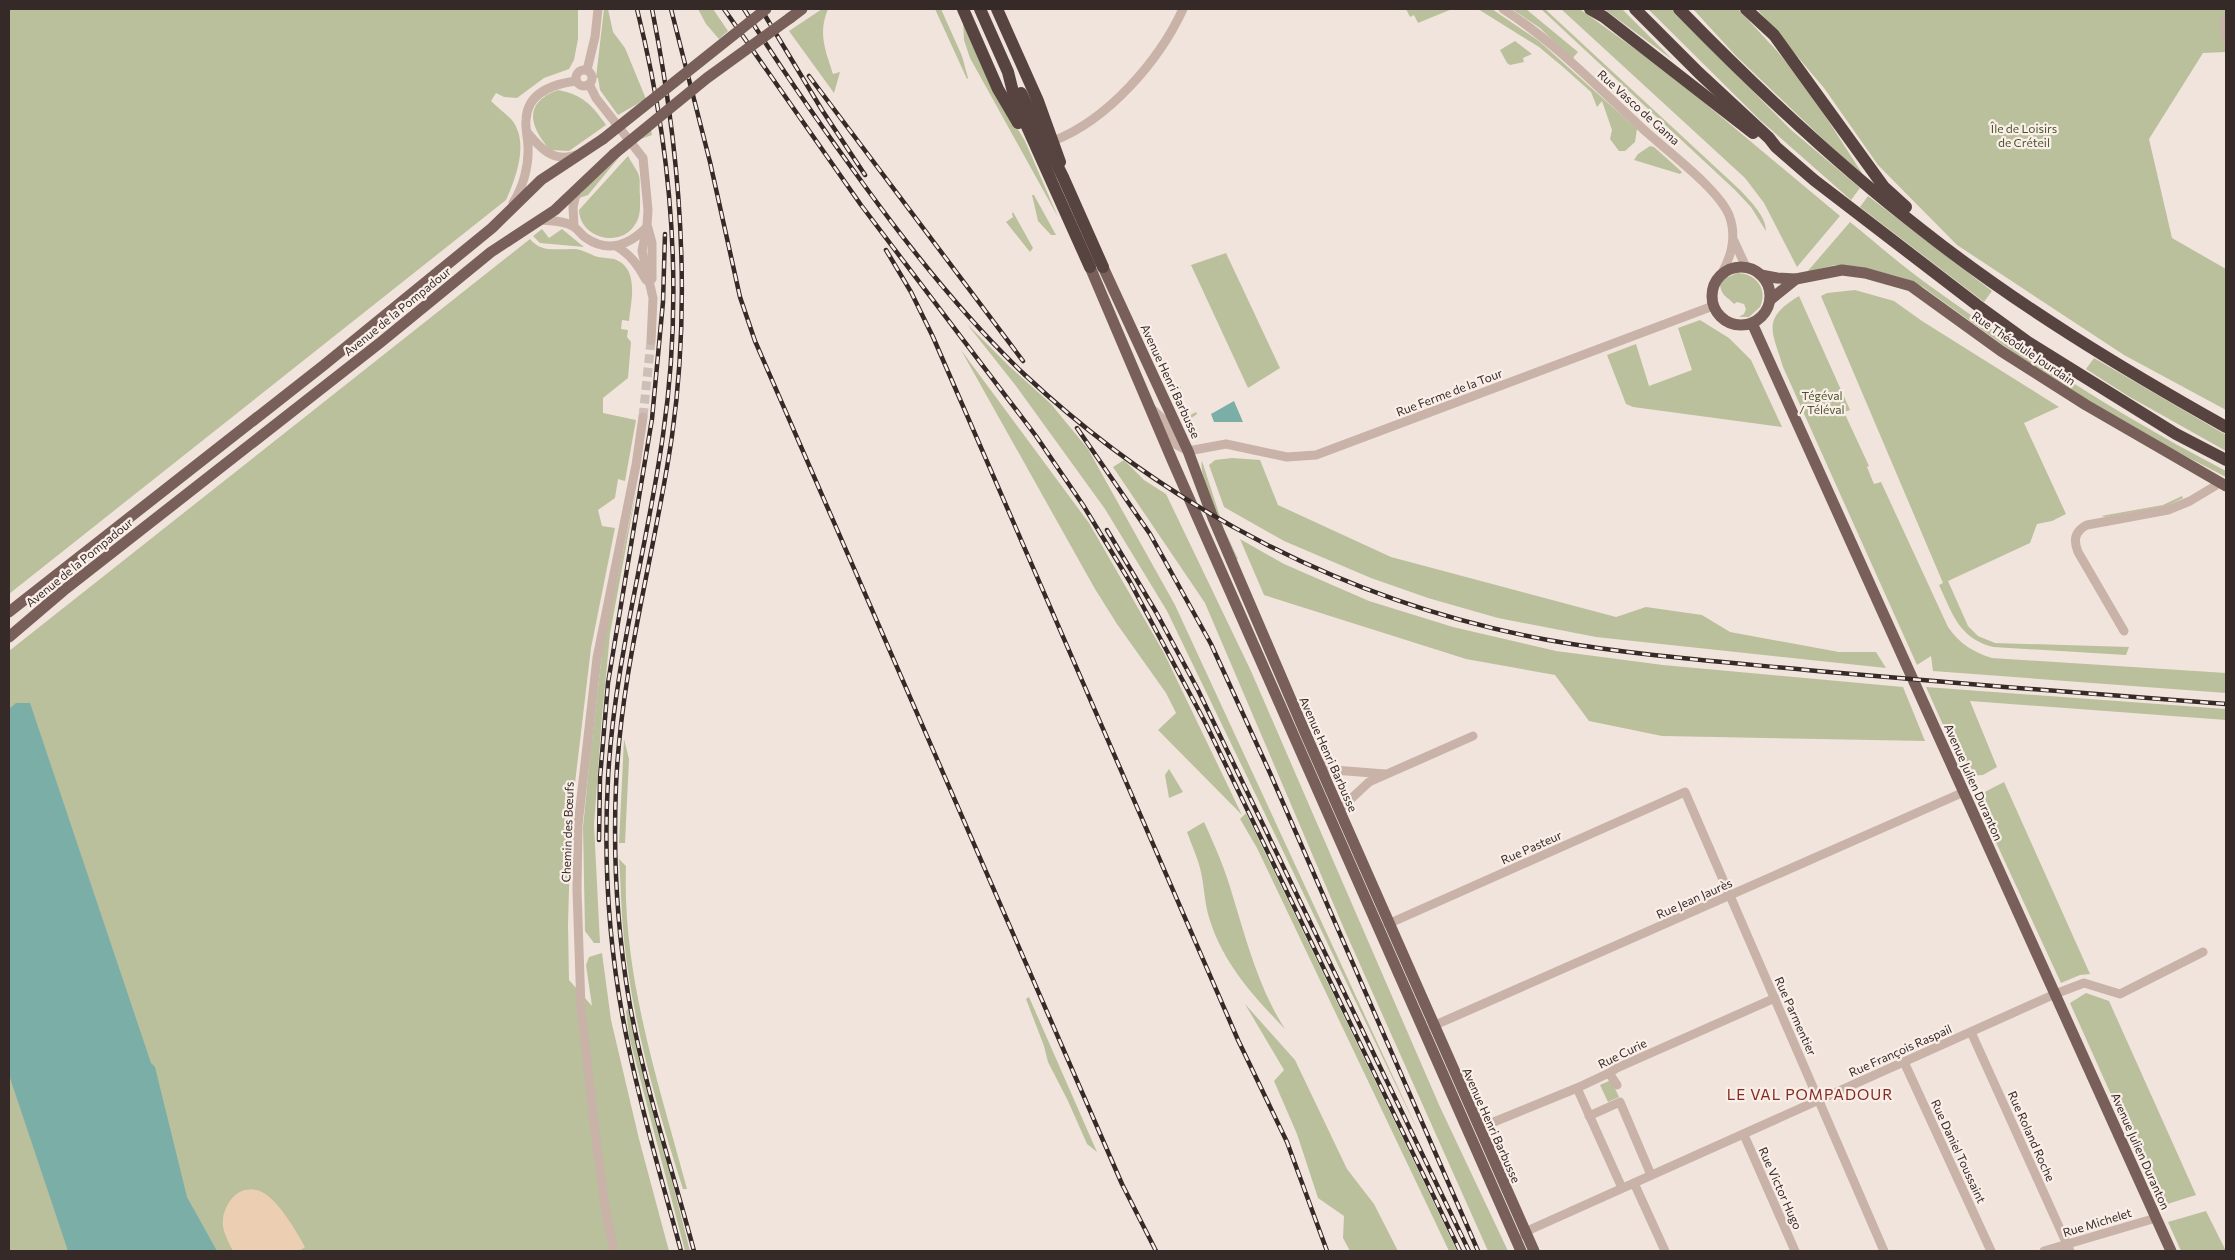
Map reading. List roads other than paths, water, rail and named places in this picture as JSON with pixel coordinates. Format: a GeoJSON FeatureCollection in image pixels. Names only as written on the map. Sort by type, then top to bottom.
{"type":"FeatureCollection","features":[{"type":"Feature","properties":{"kind":"highway"},"geometry":{"type":"LineString","coordinates":[[963,9],[998,90],[1022,130],[1032,137]]}},
{"type":"Feature","properties":{"kind":"highway"},"geometry":{"type":"LineString","coordinates":[[980,9],[1013,87],[1015,100],[1097,267]]}},
{"type":"Feature","properties":{"kind":"highway"},"geometry":{"type":"LineString","coordinates":[[997,9],[1059,156],[1063,177]]}},
{"type":"Feature","properties":{"kind":"highway"},"geometry":{"type":"LineString","coordinates":[[1590,9],[1712,100],[1765,143],[1776,148]]}},
{"type":"Feature","properties":{"kind":"highway"},"geometry":{"type":"LineString","coordinates":[[1635,9],[1699,73],[1769,138],[1776,148],[1916,260],[2028,342],[2176,434],[2226,460]]}},
{"type":"Feature","properties":{"kind":"highway"},"geometry":{"type":"LineString","coordinates":[[1679,9],[1788,117],[1840,163],[1942,245],[2050,322],[2226,427]]}},
{"type":"Feature","properties":{"kind":"highway"},"geometry":{"type":"LineString","coordinates":[[1746,9],[1774,35],[1810,82],[1847,139],[1884,187],[1929,228],[1942,245]]}},
{"type":"Feature","properties":{"kind":"highway"},"geometry":{"type":"LineString","coordinates":[[1013,87],[1022,94],[1047,148],[1063,177],[1097,267]]}},
{"type":"Feature","properties":{"kind":"main road","name":"Avenue de la Pompadour"},"geometry":{"type":"LineString","coordinates":[[9,612],[324,365],[492,228],[541,180],[586,152],[766,9]]}},
{"type":"Feature","properties":{"kind":"main road","name":"Avenue de la Pompadour"},"geometry":{"type":"LineString","coordinates":[[9,637],[63,591],[381,342],[491,252],[555,210],[614,154],[707,78],[802,9]]}},
{"type":"Feature","properties":{"kind":"main road","name":"Avenue Henri Barbusse"},"geometry":{"type":"LineString","coordinates":[[1097,267],[1150,406],[1521,1250]]}},
{"type":"Feature","properties":{"kind":"main road","name":"Avenue Henri Barbusse"},"geometry":{"type":"LineString","coordinates":[[1097,267],[1188,451],[1213,518],[1317,761],[1534,1251]]}},
{"type":"Feature","properties":{"kind":"main road"},"geometry":{"type":"LineString","coordinates":[[1746,267],[1761,275],[1768,286],[1770,300],[1764,314],[1752,323],[1739,326],[1730,324],[1718,315],[1712,306],[1712,289],[1722,273],[1732,268],[1746,267]]}},
{"type":"Feature","properties":{"kind":"main road","name":"Rue Théodule Jourdain"},"geometry":{"type":"LineString","coordinates":[[1761,275],[1796,279],[1842,270],[1865,273],[1911,286],[2001,351],[2222,484]]}},
{"type":"Feature","properties":{"kind":"main road","name":"Rue Théodule Jourdain"},"geometry":{"type":"LineString","coordinates":[[1770,300],[1796,279]]}},
{"type":"Feature","properties":{"kind":"main road","name":"Avenue Julien Duranton"},"geometry":{"type":"LineString","coordinates":[[1752,323],[2171,1251]]}},
{"type":"Feature","properties":{"kind":"street"},"geometry":{"type":"LineString","coordinates":[[587,70],[598,9]]}},
{"type":"Feature","properties":{"kind":"street"},"geometry":{"type":"LineString","coordinates":[[1053,141],[1080,129],[1129,88],[1160,49],[1183,9]]}},
{"type":"Feature","properties":{"kind":"street","name":"Rue Vasco de Gama"},"geometry":{"type":"LineString","coordinates":[[1503,9],[1528,25],[1552,44],[1681,162],[1721,202],[1730,217],[1734,241],[1746,267]]}},
{"type":"Feature","properties":{"kind":"street"},"geometry":{"type":"LineString","coordinates":[[2226,18],[2224,25],[2226,37]]}},
{"type":"Feature","properties":{"kind":"street"},"geometry":{"type":"LineString","coordinates":[[576,81],[578,72],[587,70]]}},
{"type":"Feature","properties":{"kind":"street"},"geometry":{"type":"LineString","coordinates":[[587,70],[592,76],[589,84],[596,98],[643,158],[648,201],[647,226],[652,243],[652,341]]}},
{"type":"Feature","properties":{"kind":"street"},"geometry":{"type":"LineString","coordinates":[[508,212],[519,195],[528,162],[526,113],[533,100],[538,94],[552,85],[576,81],[582,86],[589,84]]}},
{"type":"Feature","properties":{"kind":"street"},"geometry":{"type":"LineString","coordinates":[[527,132],[538,146],[549,155],[569,157],[586,152]]}},
{"type":"Feature","properties":{"kind":"street"},"geometry":{"type":"LineString","coordinates":[[574,226],[574,207],[577,190]]}},
{"type":"Feature","properties":{"kind":"street"},"geometry":{"type":"LineString","coordinates":[[540,220],[558,221],[574,226],[586,238],[598,244],[616,246],[632,240],[647,226]]}},
{"type":"Feature","properties":{"kind":"street","name":"Rue Vasco de Gama"},"geometry":{"type":"LineString","coordinates":[[1722,273],[1729,259],[1734,241]]}},
{"type":"Feature","properties":{"kind":"street"},"geometry":{"type":"LineString","coordinates":[[616,246],[636,262],[651,289]]}},
{"type":"Feature","properties":{"kind":"street","name":"Rue Ferme de la Tour"},"geometry":{"type":"LineString","coordinates":[[1188,451],[1226,444],[1287,457],[1316,455],[1712,306]]}},
{"type":"Feature","properties":{"kind":"street"},"geometry":{"type":"LineString","coordinates":[[1150,406],[1166,422],[1177,445],[1188,451]]}},
{"type":"Feature","properties":{"kind":"street","name":"Chemin des Bœufs"},"geometry":{"type":"LineString","coordinates":[[614,1251],[606,1213],[597,1148],[581,1008],[578,825],[597,658],[636,465],[643,417]]}},
{"type":"Feature","properties":{"kind":"street"},"geometry":{"type":"LineString","coordinates":[[2124,631],[2078,552],[2075,539],[2080,530],[2087,525],[2168,510],[2222,484]]}},
{"type":"Feature","properties":{"kind":"street"},"geometry":{"type":"LineString","coordinates":[[1339,810],[1369,782],[1473,736]]}},
{"type":"Feature","properties":{"kind":"street"},"geometry":{"type":"LineString","coordinates":[[1317,761],[1334,770],[1385,774]]}},
{"type":"Feature","properties":{"kind":"street","name":"Rue Parmentier"},"geometry":{"type":"LineString","coordinates":[[1685,792],[1884,1251]]}},
{"type":"Feature","properties":{"kind":"street","name":"Rue Pasteur"},"geometry":{"type":"LineString","coordinates":[[1388,924],[1685,792]]}},
{"type":"Feature","properties":{"kind":"street","name":"Rue Jean Jaurès"},"geometry":{"type":"LineString","coordinates":[[1434,1026],[1964,792]]}},
{"type":"Feature","properties":{"kind":"street","name":"Rue François Raspail"},"geometry":{"type":"LineString","coordinates":[[1525,1232],[2056,994],[2084,983],[2120,994],[2203,952]]}},
{"type":"Feature","properties":{"kind":"street","name":"Rue Curie"},"geometry":{"type":"LineString","coordinates":[[1479,1128],[1577,1088],[1610,1073],[1616,1068],[1775,998]]}},
{"type":"Feature","properties":{"kind":"street","name":"Rue Roland Roche"},"geometry":{"type":"LineString","coordinates":[[1971,1032],[2069,1248]]}},
{"type":"Feature","properties":{"kind":"street","name":"Rue Daniel Toussaint"},"geometry":{"type":"LineString","coordinates":[[1904,1062],[1991,1251]]}},
{"type":"Feature","properties":{"kind":"street"},"geometry":{"type":"LineString","coordinates":[[1610,1073],[1617,1085]]}},
{"type":"Feature","properties":{"kind":"street"},"geometry":{"type":"LineString","coordinates":[[1577,1088],[1622,1188]]}},
{"type":"Feature","properties":{"kind":"street"},"geometry":{"type":"LineString","coordinates":[[1589,1116],[1620,1102],[1651,1175]]}},
{"type":"Feature","properties":{"kind":"street","name":"Rue Victor Hugo"},"geometry":{"type":"LineString","coordinates":[[1744,1135],[1795,1251]]}},
{"type":"Feature","properties":{"kind":"street"},"geometry":{"type":"LineString","coordinates":[[1634,1182],[1665,1251]]}},
{"type":"Feature","properties":{"kind":"street","name":"Rue Michelet"},"geometry":{"type":"LineString","coordinates":[[2044,1251],[2069,1248],[2156,1218]]}},
{"type":"Feature","properties":{"kind":"street"},"geometry":{"type":"LineString","coordinates":[[1521,1250],[1525,1232]]}},
{"type":"Feature","properties":{"kind":"water"},"geometry":{"type":"Polygon","coordinates":[[[1234,401],[1243,422],[1214,422],[1211,414],[1234,401]]]}},
{"type":"Feature","properties":{"kind":"water"},"geometry":{"type":"Polygon","coordinates":[[[16,703],[30,703],[151,1063],[155,1067],[187,1197],[217,1251],[68,1251],[9,1075],[9,709],[16,703]]]}},
{"type":"Feature","properties":{"kind":"tunnel"},"geometry":{"type":"LineString","coordinates":[[643,417],[651,341]]}},
{"type":"Feature","properties":{"kind":"railway"},"geometry":{"type":"LineString","coordinates":[[637,9],[659,115],[666,168],[671,221],[673,328],[663,435],[624,649],[611,735],[606,847],[607,881],[613,949],[622,1016],[647,1125],[681,1251]]}},
{"type":"Feature","properties":{"kind":"railway"},"geometry":{"type":"LineString","coordinates":[[652,9],[662,62],[676,168],[682,275],[681,329],[678,383],[672,436],[624,698],[616,786],[615,840],[621,947],[635,1032],[650,1095],[694,1251]]}},
{"type":"Feature","properties":{"kind":"railway"},"geometry":{"type":"LineString","coordinates":[[671,9],[710,162],[740,297],[755,341],[1122,1184],[1156,1251]]}},
{"type":"Feature","properties":{"kind":"railway"},"geometry":{"type":"LineString","coordinates":[[724,9],[861,205],[1036,436],[1083,505],[1130,582],[1206,724],[1460,1251]]}},
{"type":"Feature","properties":{"kind":"railway"},"geometry":{"type":"LineString","coordinates":[[744,9],[773,55],[885,214],[942,286],[1003,354],[1081,424],[1140,469],[1203,509],[1267,545],[1335,576],[1404,603],[1475,624],[1581,646],[1817,671],[2226,704]]}},
{"type":"Feature","properties":{"kind":"railway"},"geometry":{"type":"LineString","coordinates":[[761,9],[822,110],[865,175]]}},
{"type":"Feature","properties":{"kind":"railway"},"geometry":{"type":"LineString","coordinates":[[809,76],[1023,361]]}},
{"type":"Feature","properties":{"kind":"railway"},"geometry":{"type":"LineString","coordinates":[[599,840],[600,778],[608,683],[652,419],[663,302],[665,234]]}},
{"type":"Feature","properties":{"kind":"railway"},"geometry":{"type":"LineString","coordinates":[[886,250],[911,292],[933,337],[1238,1040],[1287,1142],[1327,1251]]}},
{"type":"Feature","properties":{"kind":"railway"},"geometry":{"type":"LineString","coordinates":[[1077,428],[1150,534],[1211,644],[1270,773],[1478,1251]]}},
{"type":"Feature","properties":{"kind":"railway"},"geometry":{"type":"LineString","coordinates":[[1107,530],[1156,612],[1197,688],[1469,1251]]}},
{"type":"Feature","properties":{"kind":"district","name":"LE VAL POMPADOUR"},"geometry":{"type":"Point","coordinates":[1810,1094]}},
{"type":"Feature","properties":{"kind":"park label","name":"Île de Loisirs de Créteil"},"geometry":{"type":"Point","coordinates":[2024,135]}},
{"type":"Feature","properties":{"kind":"park label","name":"Tégéval / Téléval"},"geometry":{"type":"Point","coordinates":[1822,402]}}]}
